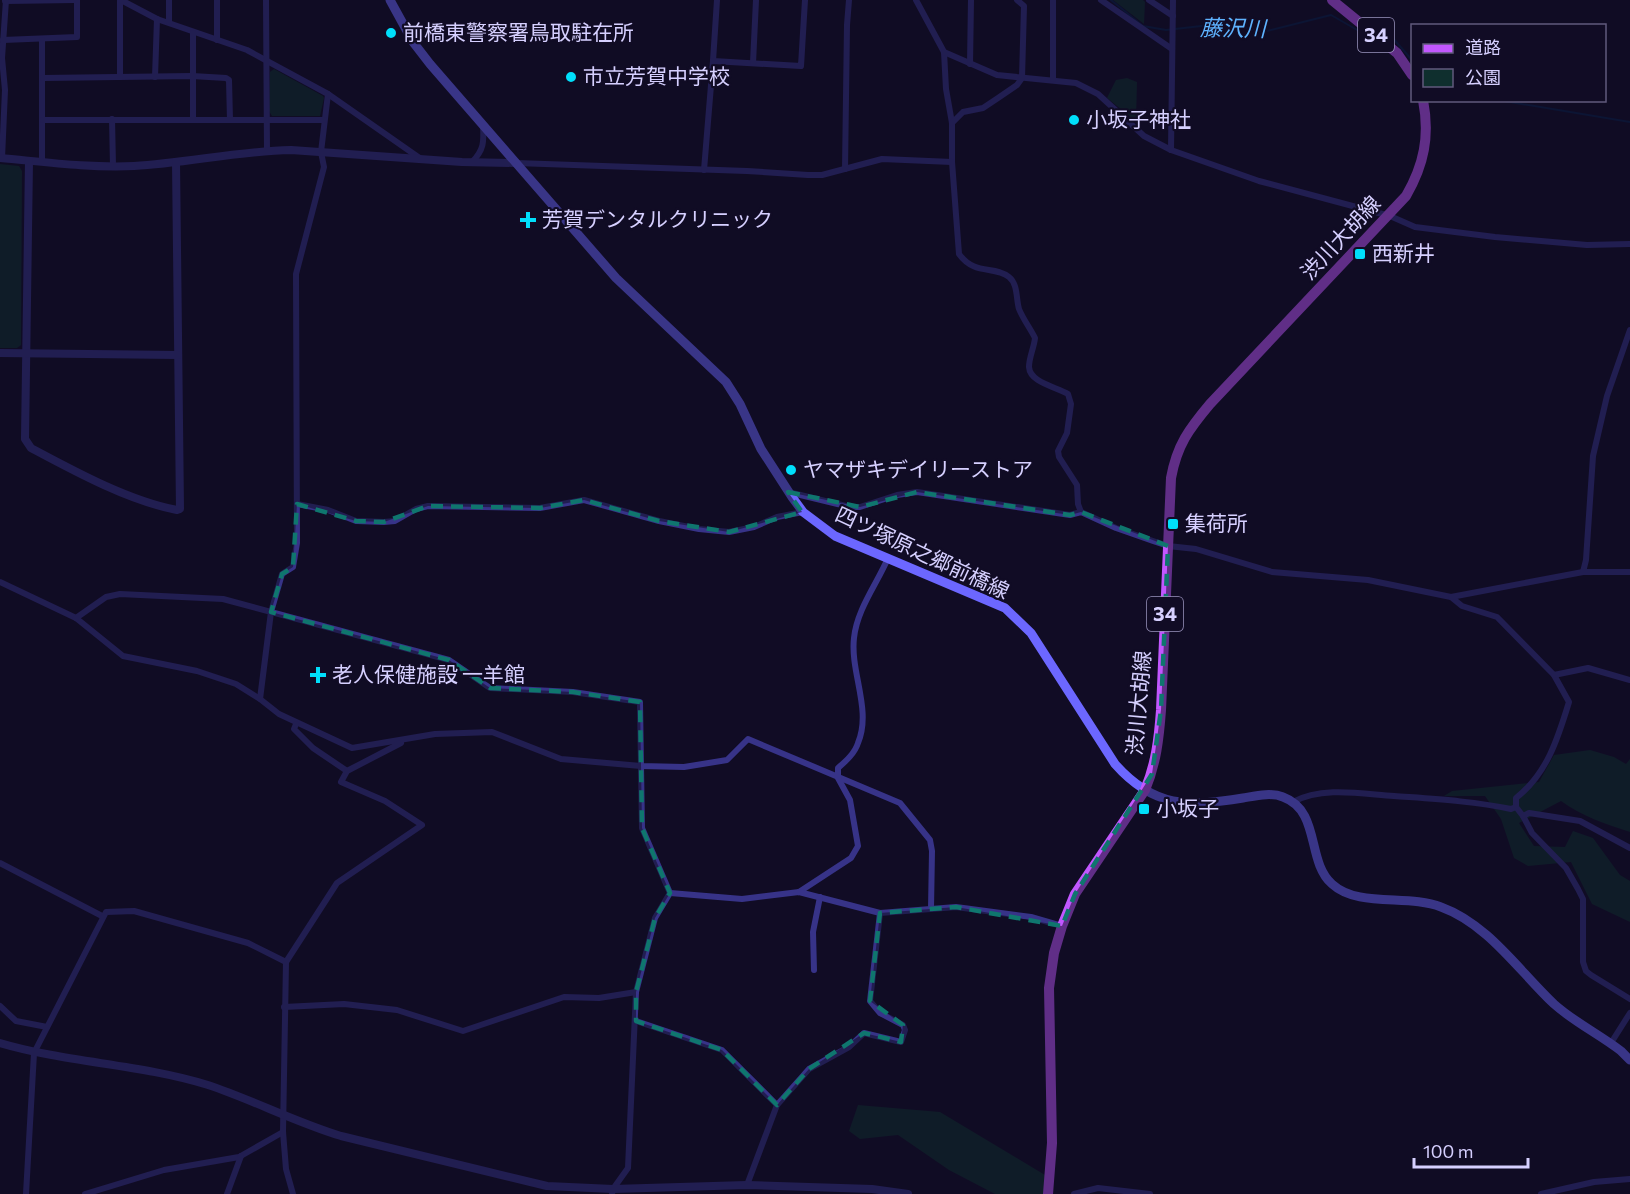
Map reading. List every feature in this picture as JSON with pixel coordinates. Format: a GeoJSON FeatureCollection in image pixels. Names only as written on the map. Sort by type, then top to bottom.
{"type":"FeatureCollection","features":[{"type":"Feature","properties":{"kind":"main road","name":"四ツ塚原之郷前橋線"},"geometry":{"type":"LineString","coordinates":[[390,0],[407,32],[430,64],[616,278],[726,382],[740,404],[761,449],[803,512],[835,536],[1005,608],[1041,647],[1110,756],[1126,776],[1145,790],[1161,799],[1175,803],[1230,800],[1263,795],[1281,796],[1293,802]]}},
{"type":"Feature","properties":{"kind":"main road","name":"34"},"geometry":{"type":"LineString","coordinates":[[1332,0],[1397,53],[1411,72]]}},
{"type":"Feature","properties":{"kind":"main road","name":"渋川大胡線"},"geometry":{"type":"LineString","coordinates":[[1048,1194],[1052,1143],[1049,988],[1054,953],[1075,894],[1145,790],[1152,774],[1158,744],[1172,472],[1178,450],[1187,432],[1210,404],[1390,216],[1406,196],[1420,169],[1427,135],[1423,102]]}},
{"type":"Feature","properties":{"kind":"main road"},"geometry":{"type":"LineString","coordinates":[[1293,802],[1301,810],[1308,823],[1322,871],[1342,892],[1366,898],[1423,902],[1455,913],[1481,930],[1555,1005],[1611,1043],[1630,1060]]}},
{"type":"Feature","properties":{"kind":"street"},"geometry":{"type":"LineString","coordinates":[[3,40],[77,38],[76,0],[5,1],[2,58],[1,158],[113,166],[176,162],[267,151],[321,152],[472,162],[747,171],[808,176],[822,175],[882,159],[952,162]]}},
{"type":"Feature","properties":{"kind":"street"},"geometry":{"type":"LineString","coordinates":[[120,77],[120,0],[157,19],[234,45],[266,59],[328,94],[422,159]]}},
{"type":"Feature","properties":{"kind":"street"},"geometry":{"type":"LineString","coordinates":[[169,0],[169,22]]}},
{"type":"Feature","properties":{"kind":"street"},"geometry":{"type":"LineString","coordinates":[[217,40],[218,0]]}},
{"type":"Feature","properties":{"kind":"street"},"geometry":{"type":"LineString","coordinates":[[266,0],[267,151]]}},
{"type":"Feature","properties":{"kind":"street"},"geometry":{"type":"LineString","coordinates":[[704,170],[717,0]]}},
{"type":"Feature","properties":{"kind":"street"},"geometry":{"type":"LineString","coordinates":[[753,63],[756,0]]}},
{"type":"Feature","properties":{"kind":"street"},"geometry":{"type":"LineString","coordinates":[[713,62],[801,66],[805,0]]}},
{"type":"Feature","properties":{"kind":"street"},"geometry":{"type":"LineString","coordinates":[[845,169],[849,0]]}},
{"type":"Feature","properties":{"kind":"street"},"geometry":{"type":"LineString","coordinates":[[916,0],[944,52],[946,88],[952,123],[952,162],[959,254],[965,262],[974,267],[1009,276],[1014,283],[1019,308],[1035,338],[1029,365],[1030,372],[1034,378],[1068,394],[1071,404],[1067,433],[1058,451],[1059,457],[1077,485],[1081,512]]}},
{"type":"Feature","properties":{"kind":"street"},"geometry":{"type":"LineString","coordinates":[[970,0],[970,64]]}},
{"type":"Feature","properties":{"kind":"street"},"geometry":{"type":"LineString","coordinates":[[952,123],[963,112],[983,108],[991,103],[1017,85],[1022,78],[1024,6],[1017,0]]}},
{"type":"Feature","properties":{"kind":"street"},"geometry":{"type":"LineString","coordinates":[[1053,0],[1053,79]]}},
{"type":"Feature","properties":{"kind":"street"},"geometry":{"type":"LineString","coordinates":[[1101,0],[1172,49]]}},
{"type":"Feature","properties":{"kind":"street"},"geometry":{"type":"LineString","coordinates":[[1149,0],[1173,16]]}},
{"type":"Feature","properties":{"kind":"street"},"geometry":{"type":"LineString","coordinates":[[1171,150],[1173,0]]}},
{"type":"Feature","properties":{"kind":"street"},"geometry":{"type":"LineString","coordinates":[[156,77],[157,19]]}},
{"type":"Feature","properties":{"kind":"street"},"geometry":{"type":"LineString","coordinates":[[193,33],[193,119]]}},
{"type":"Feature","properties":{"kind":"street"},"geometry":{"type":"LineString","coordinates":[[42,40],[42,162]]}},
{"type":"Feature","properties":{"kind":"street"},"geometry":{"type":"LineString","coordinates":[[944,52],[997,75],[1076,83],[1098,94],[1144,136],[1171,150],[1259,181],[1390,216],[1415,227],[1587,245],[1630,244]]}},
{"type":"Feature","properties":{"kind":"street"},"geometry":{"type":"LineString","coordinates":[[43,78],[192,76],[226,78],[230,81],[230,120]]}},
{"type":"Feature","properties":{"kind":"street"},"geometry":{"type":"LineString","coordinates":[[260,699],[271,612],[282,574],[293,567],[297,543],[296,274],[324,167],[321,152],[328,94]]}},
{"type":"Feature","properties":{"kind":"street"},"geometry":{"type":"LineString","coordinates":[[43,120],[266,118],[324,120]]}},
{"type":"Feature","properties":{"kind":"street"},"geometry":{"type":"LineString","coordinates":[[112,119],[113,166]]}},
{"type":"Feature","properties":{"kind":"street"},"geometry":{"type":"LineString","coordinates":[[472,162],[480,153],[484,143],[482,124]]}},
{"type":"Feature","properties":{"kind":"street"},"geometry":{"type":"LineString","coordinates":[[29,161],[25,439],[27,444],[74,471],[129,494],[177,510],[180,509],[176,162]]}},
{"type":"Feature","properties":{"kind":"street"},"geometry":{"type":"LineString","coordinates":[[1583,572],[1586,560],[1593,456],[1607,396],[1630,330]]}},
{"type":"Feature","properties":{"kind":"street"},"geometry":{"type":"LineString","coordinates":[[0,353],[178,355]]}},
{"type":"Feature","properties":{"kind":"street"},"geometry":{"type":"LineString","coordinates":[[788,492],[850,507],[860,507],[897,495],[917,492],[1070,515],[1081,512],[1116,528],[1168,546],[1196,549],[1272,572],[1368,580],[1451,597],[1583,572],[1630,572]]}},
{"type":"Feature","properties":{"kind":"street"},"geometry":{"type":"LineString","coordinates":[[297,504],[328,510],[356,521],[384,522],[395,521],[416,509],[428,506],[540,508],[584,500],[659,521],[729,532],[777,517],[803,512]]}},
{"type":"Feature","properties":{"kind":"street"},"geometry":{"type":"LineString","coordinates":[[799,892],[851,858],[858,846],[850,800],[838,778],[838,768],[858,744],[862,724],[853,646],[855,628],[888,558]]}},
{"type":"Feature","properties":{"kind":"street"},"geometry":{"type":"LineString","coordinates":[[0,582],[76,618],[123,656],[197,671],[236,684],[296,724],[352,748],[435,734],[492,732],[561,759],[641,766],[684,766],[727,760],[748,739],[900,803],[930,840],[932,851],[931,909]]}},
{"type":"Feature","properties":{"kind":"street"},"geometry":{"type":"LineString","coordinates":[[76,618],[106,597],[120,594],[223,599],[449,660],[490,688],[573,692],[640,702],[642,828],[670,893]]}},
{"type":"Feature","properties":{"kind":"street"},"geometry":{"type":"LineString","coordinates":[[1451,597],[1462,606],[1497,617],[1554,675],[1569,702],[1555,747],[1530,787],[1516,798],[1516,807],[1532,833],[1566,868],[1583,899],[1583,962],[1586,970],[1630,999]]}},
{"type":"Feature","properties":{"kind":"street"},"geometry":{"type":"LineString","coordinates":[[1554,675],[1588,668],[1630,680]]}},
{"type":"Feature","properties":{"kind":"street"},"geometry":{"type":"LineString","coordinates":[[296,724],[294,729],[313,748],[347,771]]}},
{"type":"Feature","properties":{"kind":"street"},"geometry":{"type":"LineString","coordinates":[[293,1194],[286,1169],[283,1132],[286,962],[337,883],[422,825],[385,801],[341,783],[347,771],[410,738]]}},
{"type":"Feature","properties":{"kind":"street"},"geometry":{"type":"LineString","coordinates":[[1293,802],[1302,797],[1334,792],[1476,802],[1511,809],[1516,807]]}},
{"type":"Feature","properties":{"kind":"street"},"geometry":{"type":"LineString","coordinates":[[1523,816],[1529,813],[1580,821],[1630,848]]}},
{"type":"Feature","properties":{"kind":"street"},"geometry":{"type":"LineString","coordinates":[[0,863],[102,916]]}},
{"type":"Feature","properties":{"kind":"street"},"geometry":{"type":"LineString","coordinates":[[670,893],[742,899],[799,892],[880,913],[956,907],[1031,917],[1062,926]]}},
{"type":"Feature","properties":{"kind":"street"},"geometry":{"type":"LineString","coordinates":[[613,1192],[628,1168],[636,992],[655,918],[670,893]]}},
{"type":"Feature","properties":{"kind":"street"},"geometry":{"type":"LineString","coordinates":[[814,970],[813,932],[819,897]]}},
{"type":"Feature","properties":{"kind":"street"},"geometry":{"type":"LineString","coordinates":[[26,1194],[34,1053],[105,912],[134,911],[248,943],[286,962]]}},
{"type":"Feature","properties":{"kind":"street"},"geometry":{"type":"LineString","coordinates":[[747,1185],[777,1105],[809,1069],[849,1047],[864,1033],[901,1042],[905,1030],[903,1025],[880,1013],[870,1001],[880,913]]}},
{"type":"Feature","properties":{"kind":"street"},"geometry":{"type":"LineString","coordinates":[[284,1007],[344,1004],[398,1010],[462,1030],[564,997],[599,998],[636,992]]}},
{"type":"Feature","properties":{"kind":"street"},"geometry":{"type":"LineString","coordinates":[[0,1006],[16,1022],[47,1027]]}},
{"type":"Feature","properties":{"kind":"street"},"geometry":{"type":"LineString","coordinates":[[1611,1043],[1630,1013]]}},
{"type":"Feature","properties":{"kind":"street"},"geometry":{"type":"LineString","coordinates":[[636,1021],[722,1050],[777,1105]]}},
{"type":"Feature","properties":{"kind":"street"},"geometry":{"type":"LineString","coordinates":[[0,1043],[34,1053],[208,1085],[308,1126],[341,1136],[548,1186],[613,1192],[747,1185],[872,1189],[908,1194]]}},
{"type":"Feature","properties":{"kind":"street"},"geometry":{"type":"LineString","coordinates":[[85,1194],[164,1170],[207,1164],[241,1155],[283,1132]]}},
{"type":"Feature","properties":{"kind":"street"},"geometry":{"type":"LineString","coordinates":[[227,1194],[241,1155]]}},
{"type":"Feature","properties":{"kind":"street"},"geometry":{"type":"LineString","coordinates":[[1541,1194],[1594,1182],[1630,1179]]}},
{"type":"Feature","properties":{"kind":"street"},"geometry":{"type":"LineString","coordinates":[[1074,1194],[1098,1188],[1150,1194]]}},
{"type":"Feature","properties":{"kind":"highlighted area"},"geometry":{"type":"Polygon","coordinates":[[[788,492],[860,507],[917,492],[1070,515],[1081,512],[1168,546],[1161,710],[1152,774],[1075,894],[1062,926],[956,907],[880,913],[870,1001],[903,1025],[901,1042],[864,1033],[809,1069],[777,1105],[722,1050],[636,1021],[636,992],[655,918],[670,893],[642,828],[640,702],[573,692],[490,688],[449,660],[271,612],[282,574],[293,567],[297,504],[356,521],[384,522],[428,506],[540,508],[584,500],[659,521],[729,532],[802,512],[788,492]]]}},
{"type":"Feature","properties":{"kind":"green space"},"geometry":{"type":"Polygon","coordinates":[[[1113,0],[1143,0],[1145,2],[1144,24],[1113,0]]]}},
{"type":"Feature","properties":{"kind":"green space"},"geometry":{"type":"Polygon","coordinates":[[[274,69],[323,96],[320,116],[272,116],[269,111],[270,72],[274,69]]]}},
{"type":"Feature","properties":{"kind":"green space"},"geometry":{"type":"Polygon","coordinates":[[[1127,78],[1137,82],[1136,121],[1107,98],[1116,80],[1127,78]]]}},
{"type":"Feature","properties":{"kind":"green space"},"geometry":{"type":"Polygon","coordinates":[[[0,164],[19,166],[22,171],[21,345],[17,348],[0,348],[0,164]]]}},
{"type":"Feature","properties":{"kind":"green space"},"geometry":{"type":"Polygon","coordinates":[[[1590,750],[1614,757],[1626,764],[1630,759],[1630,832],[1585,815],[1561,801],[1519,823],[1534,846],[1565,847],[1573,831],[1593,838],[1620,875],[1630,881],[1630,922],[1592,904],[1571,862],[1528,866],[1514,858],[1501,819],[1485,796],[1444,796],[1452,791],[1539,782],[1554,755],[1590,750]]]}},
{"type":"Feature","properties":{"kind":"green space"},"geometry":{"type":"Polygon","coordinates":[[[858,1105],[940,1112],[1045,1175],[1044,1194],[995,1194],[949,1170],[898,1135],[860,1139],[849,1131],[858,1105]]]}},
{"type":"Feature","properties":{"kind":"waterway","name":"藤沢川"},"geometry":{"type":"LineString","coordinates":[[1111,0],[1143,26],[1166,30],[1228,23],[1263,32],[1331,15],[1359,31]]}},
{"type":"Feature","properties":{"kind":"waterway","name":"藤沢川"},"geometry":{"type":"LineString","coordinates":[[1391,36],[1411,59]]}},
{"type":"Feature","properties":{"kind":"waterway","name":"藤沢川"},"geometry":{"type":"LineString","coordinates":[[1510,102],[1630,122]]}},
{"type":"Feature","properties":{"kind":"place","name":"前橋東警察署鳥取駐在所"},"geometry":{"type":"Point","coordinates":[391,33]}},
{"type":"Feature","properties":{"kind":"place","name":"市立芳賀中学校"},"geometry":{"type":"Point","coordinates":[571,77]}},
{"type":"Feature","properties":{"kind":"place","name":"小坂子神社"},"geometry":{"type":"Point","coordinates":[1074,120]}},
{"type":"Feature","properties":{"kind":"place","name":"芳賀デンタルクリニック"},"geometry":{"type":"Point","coordinates":[528,220]}},
{"type":"Feature","properties":{"kind":"place","name":"西新井"},"geometry":{"type":"Point","coordinates":[1360,254]}},
{"type":"Feature","properties":{"kind":"place","name":"ヤマザキデイリーストア"},"geometry":{"type":"Point","coordinates":[791,470]}},
{"type":"Feature","properties":{"kind":"place","name":"集荷所"},"geometry":{"type":"Point","coordinates":[1173,524]}},
{"type":"Feature","properties":{"kind":"place","name":"老人保健施設 一羊館"},"geometry":{"type":"Point","coordinates":[318,675]}},
{"type":"Feature","properties":{"kind":"place","name":"小坂子"},"geometry":{"type":"Point","coordinates":[1144,809]}}]}
